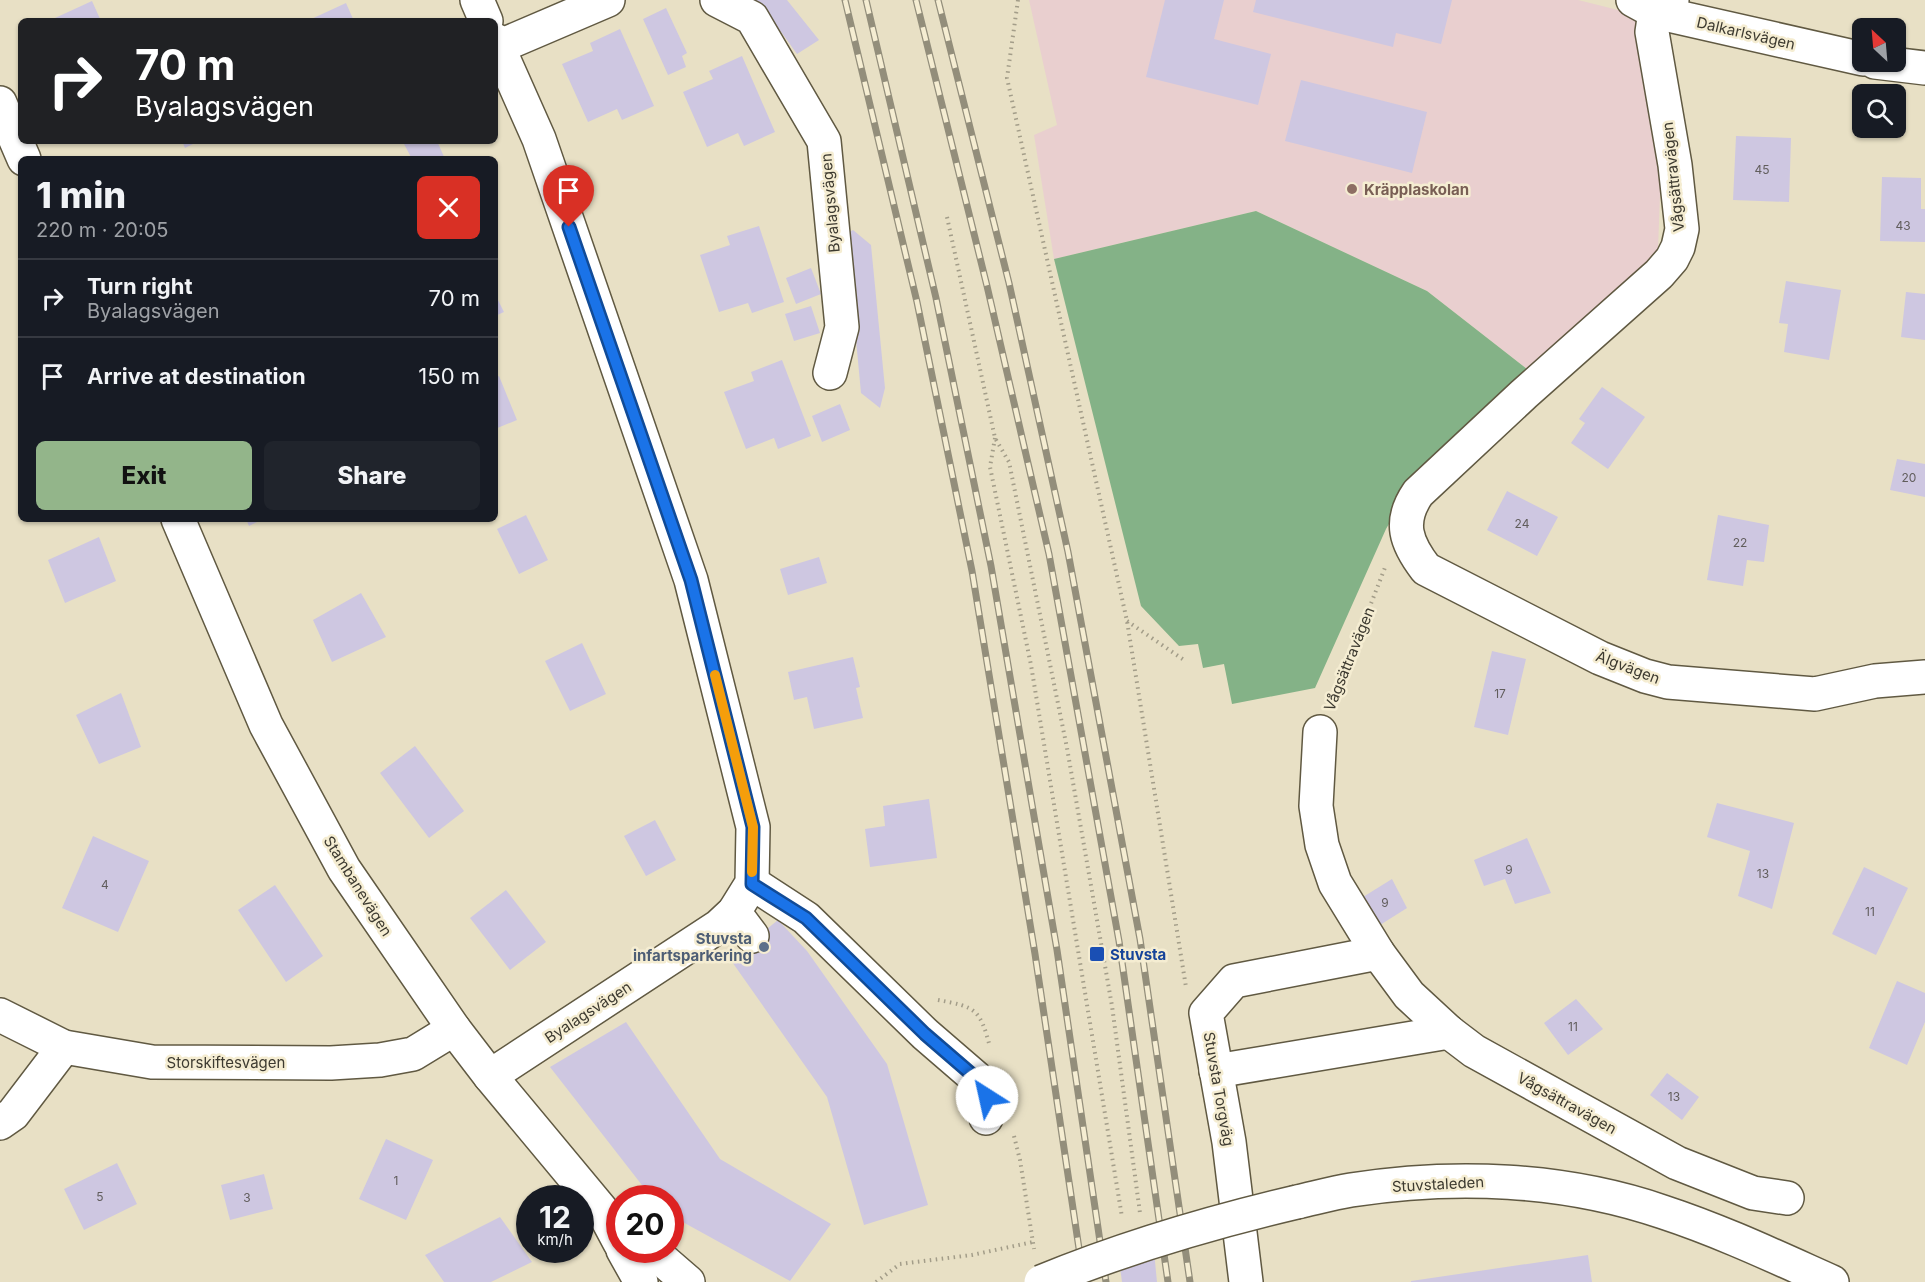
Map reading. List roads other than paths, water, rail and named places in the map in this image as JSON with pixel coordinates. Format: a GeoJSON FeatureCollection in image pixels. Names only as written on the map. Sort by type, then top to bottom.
{"type":"FeatureCollection","features":[{"type":"Feature","properties":{"kind":"street"},"geometry":{"type":"LineString","coordinates":[[477,0],[485,18]]}},
{"type":"Feature","properties":{"kind":"street"},"geometry":{"type":"LineString","coordinates":[[498,34],[608,0]]}},
{"type":"Feature","properties":{"kind":"street","name":"Byalagsvägen"},"geometry":{"type":"LineString","coordinates":[[717,0],[752,18],[824,141],[842,327],[831,373]]}},
{"type":"Feature","properties":{"kind":"street","name":"Dalkarlsvägen"},"geometry":{"type":"LineString","coordinates":[[1653,4],[1852,56]]}},
{"type":"Feature","properties":{"kind":"street","name":"Vågsättravägen"},"geometry":{"type":"LineString","coordinates":[[1406,532],[1408,507],[1418,493],[1524,394],[1659,274],[1672,259],[1678,247],[1682,229],[1681,219],[1675,165],[1652,32],[1653,4]]}},
{"type":"Feature","properties":{"kind":"street"},"geometry":{"type":"LineString","coordinates":[[498,47],[539,139],[691,580],[753,827],[752,884],[806,918],[925,1034],[976,1078],[987,1097],[986,1118]]}},
{"type":"Feature","properties":{"kind":"street"},"geometry":{"type":"LineString","coordinates":[[1906,66],[1925,68]]}},
{"type":"Feature","properties":{"kind":"street"},"geometry":{"type":"LineString","coordinates":[[0,103],[23,156]]}},
{"type":"Feature","properties":{"kind":"street","name":"Stambanevägen"},"geometry":{"type":"LineString","coordinates":[[179,522],[272,736],[344,869],[454,1029],[490,1076],[606,1211]]}},
{"type":"Feature","properties":{"kind":"street","name":"Älgvägen"},"geometry":{"type":"LineString","coordinates":[[1406,532],[1414,551],[1426,569],[1600,658],[1645,676],[1668,682],[1815,694],[1875,681],[1925,677]]}},
{"type":"Feature","properties":{"kind":"street","name":"Vågsättravägen"},"geometry":{"type":"LineString","coordinates":[[1320,732],[1316,807],[1322,845],[1335,883],[1378,953],[1408,995],[1474,1051],[1677,1163],[1752,1193],[1787,1198]]}},
{"type":"Feature","properties":{"kind":"street","name":"Byalagsvägen"},"geometry":{"type":"LineString","coordinates":[[490,1076],[719,926],[743,924],[752,884]]}},
{"type":"Feature","properties":{"kind":"street","name":"Stuvsta Torgväg"},"geometry":{"type":"LineString","coordinates":[[1246,1282],[1228,1142],[1206,1013],[1234,981],[1378,953]]}},
{"type":"Feature","properties":{"kind":"street","name":"Storskiftesvägen"},"geometry":{"type":"LineString","coordinates":[[0,1016],[64,1047],[152,1062],[331,1063],[380,1060],[412,1054],[454,1029]]}},
{"type":"Feature","properties":{"kind":"street"},"geometry":{"type":"LineString","coordinates":[[1216,1071],[1449,1032]]}},
{"type":"Feature","properties":{"kind":"street"},"geometry":{"type":"LineString","coordinates":[[0,1123],[13,1114],[64,1047]]}},
{"type":"Feature","properties":{"kind":"street","name":"Stuvstaleden"},"geometry":{"type":"LineString","coordinates":[[1041,1282],[1139,1244],[1218,1220],[1350,1190],[1413,1183],[1503,1181],[1585,1192],[1661,1211],[1735,1239],[1832,1282]]}},
{"type":"Feature","properties":{"kind":"street"},"geometry":{"type":"LineString","coordinates":[[630,1263],[641,1282]]}},
{"type":"Feature","properties":{"kind":"street"},"geometry":{"type":"LineString","coordinates":[[666,1263],[688,1282]]}},
{"type":"Feature","properties":{"kind":"railway"},"geometry":{"type":"LineString","coordinates":[[845,0],[917,302],[972,571],[1035,954],[1084,1282]]}},
{"type":"Feature","properties":{"kind":"railway"},"geometry":{"type":"LineString","coordinates":[[866,0],[936,298],[991,566],[1057,950],[1106,1282]]}},
{"type":"Feature","properties":{"kind":"railway"},"geometry":{"type":"LineString","coordinates":[[916,0],[987,286],[1049,554],[1119,941],[1168,1282]]}},
{"type":"Feature","properties":{"kind":"railway"},"geometry":{"type":"LineString","coordinates":[[938,0],[1009,283],[1068,552],[1140,939],[1190,1282]]}},
{"type":"Feature","properties":{"kind":"place","name":"Kräpplaskolan"},"geometry":{"type":"Point","coordinates":[1352,189]}},
{"type":"Feature","properties":{"kind":"place","name":"Stuvsta infartsparkering"},"geometry":{"type":"Point","coordinates":[764,947]}},
{"type":"Feature","properties":{"kind":"place","name":"Stuvsta"},"geometry":{"type":"Point","coordinates":[1097,954]}}]}
